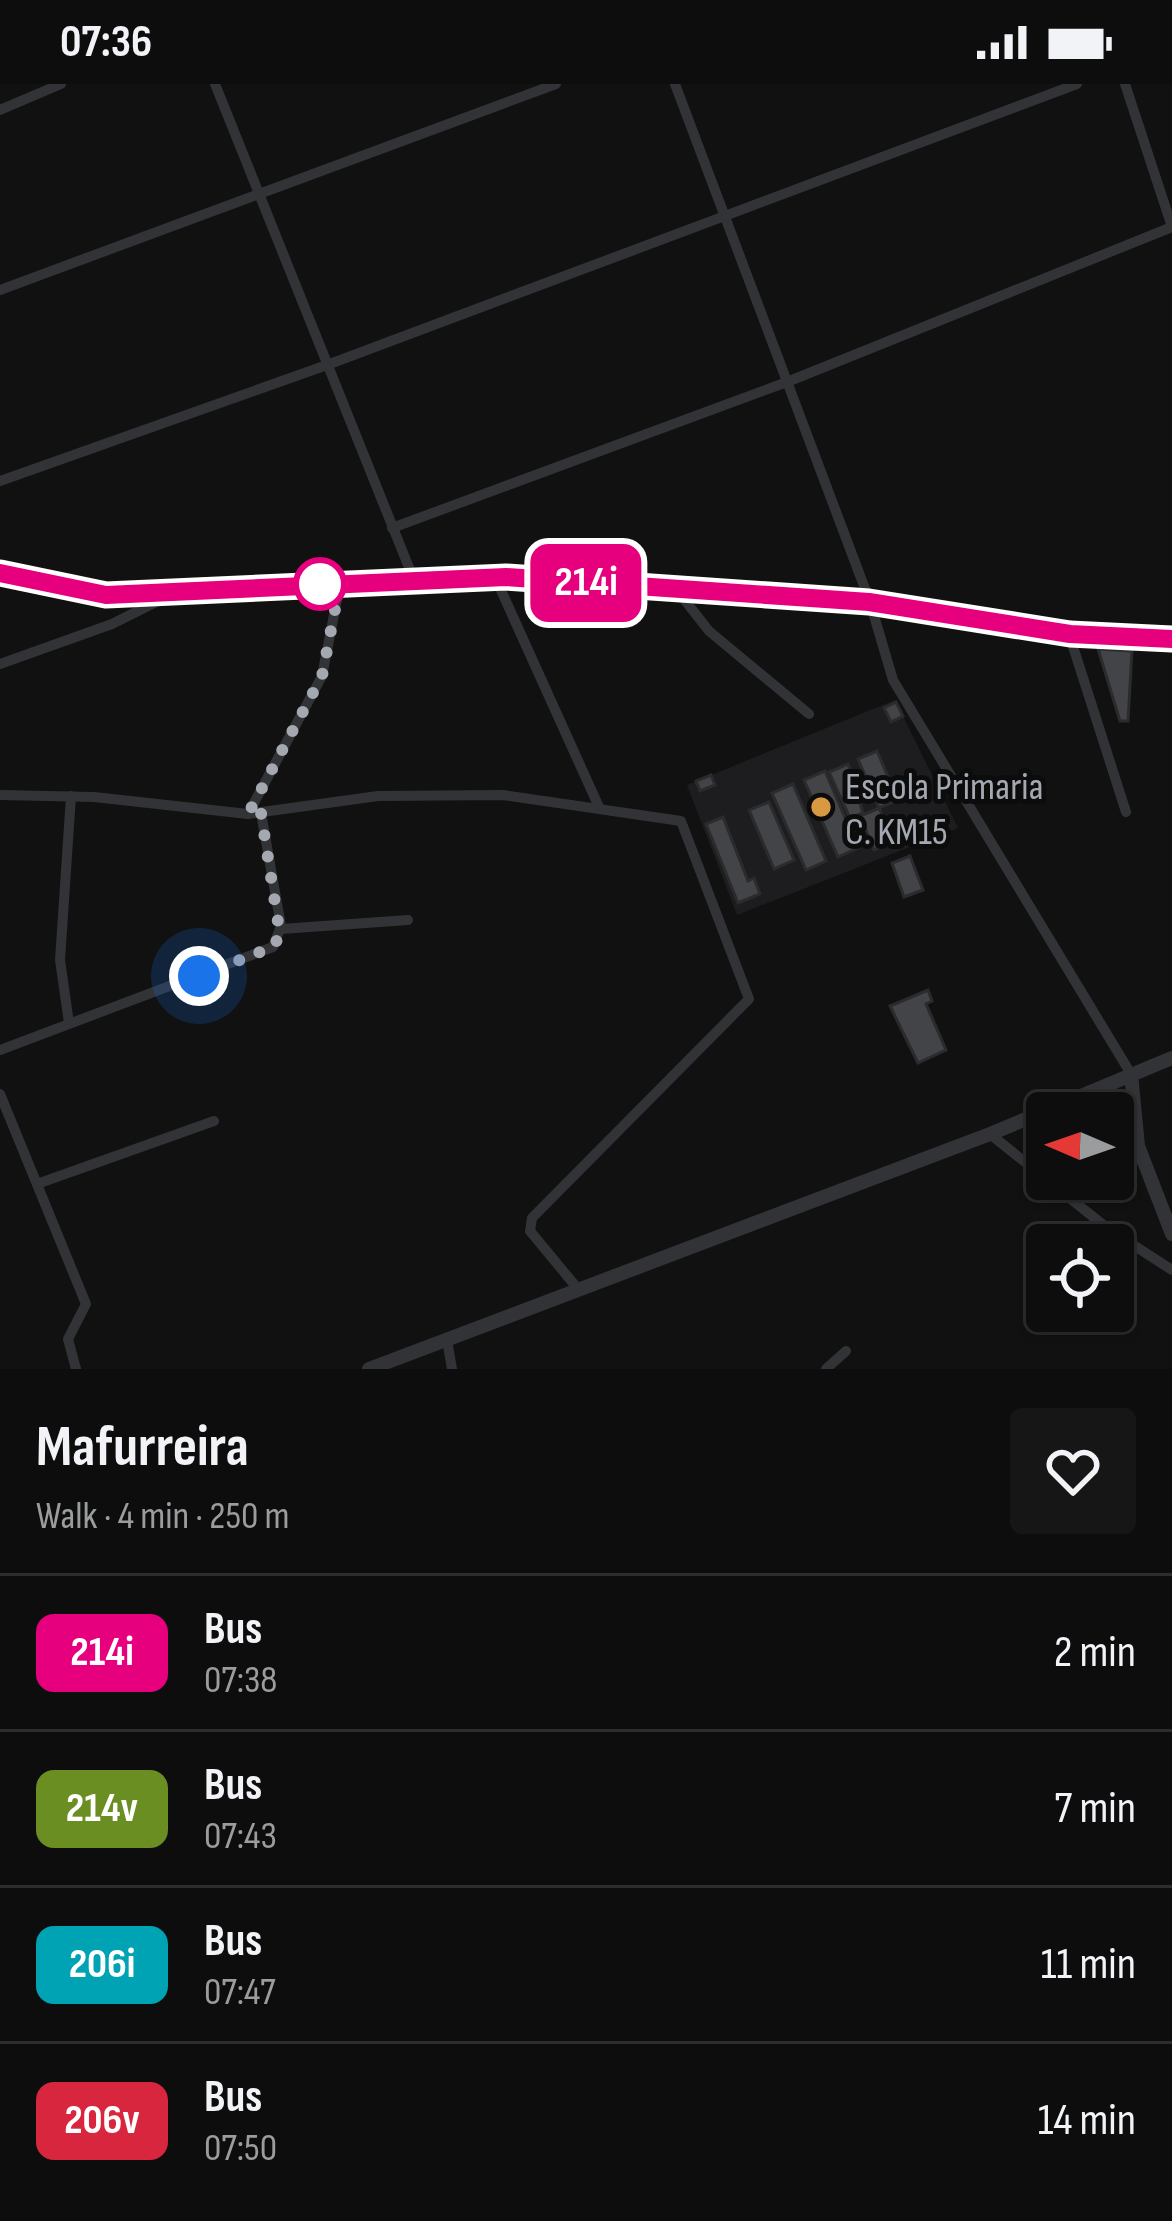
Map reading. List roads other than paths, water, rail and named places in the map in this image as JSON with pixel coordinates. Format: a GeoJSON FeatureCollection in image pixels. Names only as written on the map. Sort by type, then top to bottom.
{"type":"FeatureCollection","features":[{"type":"Feature","properties":{"kind":"street"},"geometry":{"type":"LineString","coordinates":[[0,110],[61,84]]}},
{"type":"Feature","properties":{"kind":"street"},"geometry":{"type":"LineString","coordinates":[[215,84],[256,196],[414,580]]}},
{"type":"Feature","properties":{"kind":"street"},"geometry":{"type":"LineString","coordinates":[[0,290],[556,84]]}},
{"type":"Feature","properties":{"kind":"street"},"geometry":{"type":"LineString","coordinates":[[675,84],[869,602],[893,680],[1131,1074],[1138,1146],[1172,1234]]}},
{"type":"Feature","properties":{"kind":"street"},"geometry":{"type":"LineString","coordinates":[[0,481],[327,365],[1077,84]]}},
{"type":"Feature","properties":{"kind":"street"},"geometry":{"type":"LineString","coordinates":[[392,528],[787,382],[1172,227],[1125,84]]}},
{"type":"Feature","properties":{"kind":"street"},"geometry":{"type":"LineString","coordinates":[[0,573],[88,593],[495,577],[869,602],[1070,634],[1172,639]]}},
{"type":"Feature","properties":{"kind":"street"},"geometry":{"type":"LineString","coordinates":[[495,577],[598,807]]}},
{"type":"Feature","properties":{"kind":"street"},"geometry":{"type":"LineString","coordinates":[[0,1050],[273,947],[280,929],[255,813],[322,676],[340,584]]}},
{"type":"Feature","properties":{"kind":"street"},"geometry":{"type":"LineString","coordinates":[[676,590],[709,631],[808,714]]}},
{"type":"Feature","properties":{"kind":"street"},"geometry":{"type":"LineString","coordinates":[[0,664],[112,624],[176,592]]}},
{"type":"Feature","properties":{"kind":"street"},"geometry":{"type":"LineString","coordinates":[[1070,634],[1126,812]]}},
{"type":"Feature","properties":{"kind":"street"},"geometry":{"type":"LineString","coordinates":[[0,795],[71,796],[255,813],[378,796],[444,794],[598,807],[681,821],[749,999],[532,1217],[530,1231],[578,1289]]}},
{"type":"Feature","properties":{"kind":"street"},"geometry":{"type":"LineString","coordinates":[[69,1023],[60,960],[71,796]]}},
{"type":"Feature","properties":{"kind":"street"},"geometry":{"type":"LineString","coordinates":[[280,929],[408,920]]}},
{"type":"Feature","properties":{"kind":"street"},"geometry":{"type":"LineString","coordinates":[[369,1369],[990,1133],[1172,1058]]}},
{"type":"Feature","properties":{"kind":"street"},"geometry":{"type":"LineString","coordinates":[[0,1094],[86,1304],[68,1340],[76,1369]]}},
{"type":"Feature","properties":{"kind":"street"},"geometry":{"type":"LineString","coordinates":[[37,1184],[214,1121]]}},
{"type":"Feature","properties":{"kind":"street"},"geometry":{"type":"LineString","coordinates":[[990,1133],[1107,1228],[1172,1270]]}},
{"type":"Feature","properties":{"kind":"street"},"geometry":{"type":"LineString","coordinates":[[447,1340],[452,1369]]}},
{"type":"Feature","properties":{"kind":"street"},"geometry":{"type":"LineString","coordinates":[[826,1369],[846,1351]]}},
{"type":"Feature","properties":{"kind":"place","name":"Escola Primaria C. KM15"},"geometry":{"type":"Point","coordinates":[821,807]}}]}
